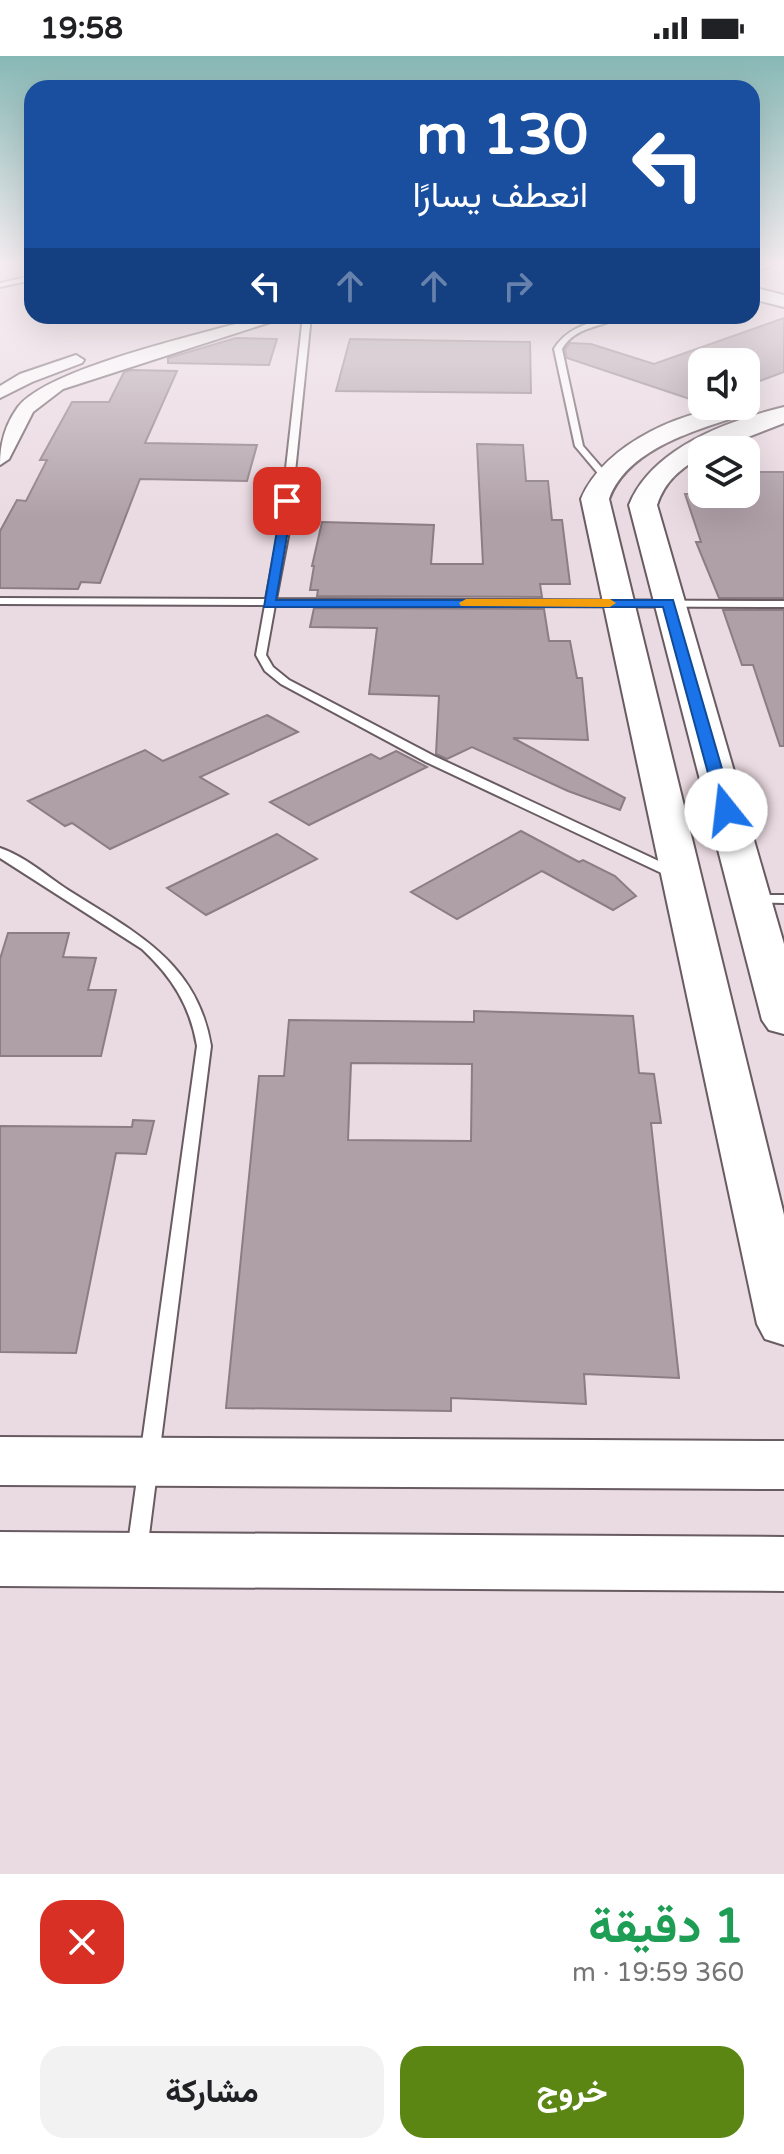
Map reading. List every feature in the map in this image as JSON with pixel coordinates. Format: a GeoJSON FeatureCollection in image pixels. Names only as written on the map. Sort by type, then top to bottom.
{"type":"FeatureCollection","features":[{"type":"Feature","properties":{"kind":"street"},"geometry":{"type":"LineString","coordinates":[[0,393],[53,367],[120,348]]}},
{"type":"Feature","properties":{"kind":"street"},"geometry":{"type":"LineString","coordinates":[[0,459],[26,409],[57,385],[172,348]]}},
{"type":"Feature","properties":{"kind":"street"},"geometry":{"type":"LineString","coordinates":[[760,400],[784,390]]}},
{"type":"Feature","properties":{"kind":"street"},"geometry":{"type":"LineString","coordinates":[[784,414],[682,456],[661,470],[648,487],[644,515],[784,1020]]}},
{"type":"Feature","properties":{"kind":"street"},"geometry":{"type":"LineString","coordinates":[[710,420],[642,447],[620,460],[604,475],[595,499],[784,1324]]}},
{"type":"Feature","properties":{"kind":"street"},"geometry":{"type":"LineString","coordinates":[[0,1461],[784,1465]]}},
{"type":"Feature","properties":{"kind":"street"},"geometry":{"type":"LineString","coordinates":[[0,1559],[784,1564]]}},
{"type":"Feature","properties":{"kind":"lane"},"geometry":{"type":"LineString","coordinates":[[304,348],[284,531],[261,655],[269,669],[285,682],[430,759],[683,877]]}},
{"type":"Feature","properties":{"kind":"lane"},"geometry":{"type":"LineString","coordinates":[[559,348],[579,446],[604,475]]}},
{"type":"Feature","properties":{"kind":"lane"},"geometry":{"type":"LineString","coordinates":[[0,601],[784,604]]}},
{"type":"Feature","properties":{"kind":"lane"},"geometry":{"type":"LineString","coordinates":[[0,852],[147,946],[162,959],[187,991],[202,1026],[204,1046],[135,1560]]}},
{"type":"Feature","properties":{"kind":"lane"},"geometry":{"type":"LineString","coordinates":[[750,899],[784,899]]}},
{"type":"Feature","properties":{"kind":"building"},"geometry":{"type":"Polygon","coordinates":[[[203,348],[274,348],[269,365],[168,363],[168,358],[203,348]]]}},
{"type":"Feature","properties":{"kind":"building"},"geometry":{"type":"Polygon","coordinates":[[[348,348],[530,348],[531,393],[336,391],[348,348]]]}},
{"type":"Feature","properties":{"kind":"building"},"geometry":{"type":"Polygon","coordinates":[[[603,348],[654,364],[688,352],[688,398],[567,358],[565,350],[603,348]]]}},
{"type":"Feature","properties":{"kind":"building"},"geometry":{"type":"Polygon","coordinates":[[[699,348],[784,348],[784,372],[760,381],[760,348],[699,348]]]}},
{"type":"Feature","properties":{"kind":"building"},"geometry":{"type":"Polygon","coordinates":[[[177,371],[145,443],[257,445],[247,481],[140,479],[100,583],[81,582],[78,589],[0,588],[0,531],[17,500],[26,501],[47,460],[40,460],[72,402],[109,402],[124,372],[177,371]]]}},
{"type":"Feature","properties":{"kind":"building"},"geometry":{"type":"Polygon","coordinates":[[[477,444],[523,445],[526,481],[548,481],[552,520],[562,520],[570,584],[540,584],[542,597],[317,596],[318,590],[310,590],[322,522],[434,525],[431,564],[483,564],[477,444]]]}},
{"type":"Feature","properties":{"kind":"building"},"geometry":{"type":"Polygon","coordinates":[[[760,472],[784,472],[784,598],[719,598],[696,542],[701,542],[690,508],[760,508],[760,472]]]}},
{"type":"Feature","properties":{"kind":"building"},"geometry":{"type":"Polygon","coordinates":[[[314,608],[544,609],[549,641],[570,641],[577,678],[582,678],[588,740],[513,738],[625,798],[620,810],[568,791],[472,747],[447,759],[436,754],[439,696],[369,694],[377,628],[310,627],[314,608]]]}},
{"type":"Feature","properties":{"kind":"building"},"geometry":{"type":"Polygon","coordinates":[[[723,610],[784,610],[784,746],[780,746],[753,665],[742,665],[723,610]]]}},
{"type":"Feature","properties":{"kind":"building"},"geometry":{"type":"Polygon","coordinates":[[[267,715],[298,732],[200,777],[228,794],[110,849],[72,823],[65,826],[28,801],[145,750],[163,761],[267,715]]]}},
{"type":"Feature","properties":{"kind":"building"},"geometry":{"type":"Polygon","coordinates":[[[396,751],[427,767],[309,825],[270,802],[371,754],[380,759],[396,751]]]}},
{"type":"Feature","properties":{"kind":"building"},"geometry":{"type":"Polygon","coordinates":[[[521,831],[579,862],[583,860],[615,876],[636,896],[613,910],[542,871],[457,919],[411,892],[521,831]]]}},
{"type":"Feature","properties":{"kind":"building"},"geometry":{"type":"Polygon","coordinates":[[[277,834],[317,859],[206,915],[167,888],[277,834]]]}},
{"type":"Feature","properties":{"kind":"building"},"geometry":{"type":"Polygon","coordinates":[[[8,933],[69,933],[63,957],[96,958],[88,990],[116,990],[101,1056],[0,1056],[0,959],[8,933]]]}},
{"type":"Feature","properties":{"kind":"building"},"geometry":{"type":"Polygon","coordinates":[[[474,1011],[633,1016],[639,1073],[654,1074],[661,1123],[651,1123],[679,1378],[584,1374],[586,1404],[451,1398],[451,1411],[226,1408],[259,1076],[284,1076],[289,1020],[474,1022],[474,1011]],[[351,1063],[348,1140],[471,1141],[472,1064],[351,1063]]]}},
{"type":"Feature","properties":{"kind":"building"},"geometry":{"type":"Polygon","coordinates":[[[133,1120],[154,1121],[146,1154],[116,1153],[76,1353],[0,1352],[0,1126],[132,1127],[133,1120]]]}},
{"type":"Feature","properties":{"kind":"slow traffic"},"geometry":{"type":"LineString","coordinates":[[466,603],[610,603]]}},
{"type":"Feature","properties":{"kind":"route"},"geometry":{"type":"LineString","coordinates":[[287,501],[269,604],[669,603],[726,810]]}}]}
